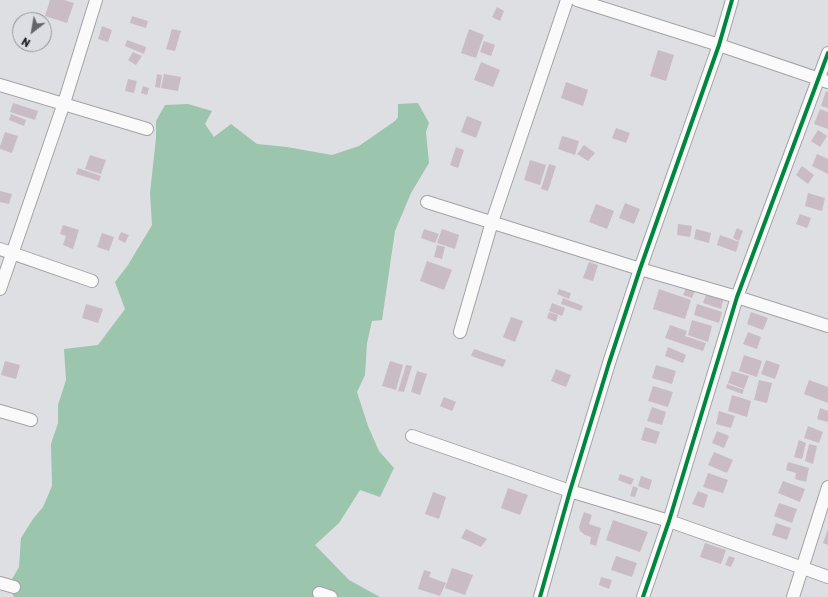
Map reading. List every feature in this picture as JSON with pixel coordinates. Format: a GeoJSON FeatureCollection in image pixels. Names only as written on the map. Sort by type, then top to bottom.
{"type":"FeatureCollection","features":[{"type":"Feature","properties":{"kind":"street"},"geometry":{"type":"LineString","coordinates":[[0,289],[64,104],[96,0]]}},
{"type":"Feature","properties":{"kind":"street"},"geometry":{"type":"LineString","coordinates":[[460,332],[492,222],[567,0]]}},
{"type":"Feature","properties":{"kind":"street"},"geometry":{"type":"LineString","coordinates":[[577,0],[823,80]]}},
{"type":"Feature","properties":{"kind":"street"},"geometry":{"type":"LineString","coordinates":[[540,597],[570,491],[609,363],[640,269],[719,45],[732,0]]}},
{"type":"Feature","properties":{"kind":"street"},"geometry":{"type":"LineString","coordinates":[[643,597],[669,521],[737,297],[823,80],[828,53]]}},
{"type":"Feature","properties":{"kind":"street"},"geometry":{"type":"LineString","coordinates":[[0,85],[147,129]]}},
{"type":"Feature","properties":{"kind":"street"},"geometry":{"type":"LineString","coordinates":[[427,202],[828,326]]}},
{"type":"Feature","properties":{"kind":"street"},"geometry":{"type":"LineString","coordinates":[[0,249],[92,281]]}},
{"type":"Feature","properties":{"kind":"street"},"geometry":{"type":"LineString","coordinates":[[0,411],[31,420]]}},
{"type":"Feature","properties":{"kind":"street"},"geometry":{"type":"LineString","coordinates":[[412,436],[570,491],[669,521],[828,578]]}},
{"type":"Feature","properties":{"kind":"street"},"geometry":{"type":"LineString","coordinates":[[794,597],[828,487]]}},
{"type":"Feature","properties":{"kind":"street"},"geometry":{"type":"LineString","coordinates":[[0,583],[14,587]]}},
{"type":"Feature","properties":{"kind":"street"},"geometry":{"type":"LineString","coordinates":[[318,593],[330,597]]}},
{"type":"Feature","properties":{"kind":"green space"},"geometry":{"type":"Polygon","coordinates":[[[418,103],[429,123],[426,132],[429,163],[411,193],[395,231],[382,320],[372,321],[367,343],[365,375],[357,392],[368,426],[379,451],[394,468],[380,497],[360,490],[339,523],[315,545],[349,580],[380,597],[14,597],[8,586],[19,567],[21,538],[33,519],[43,507],[52,486],[51,444],[58,423],[58,405],[66,380],[64,349],[98,345],[125,309],[115,282],[128,265],[152,225],[150,193],[156,138],[156,121],[165,105],[188,104],[212,111],[205,124],[214,137],[231,124],[257,144],[287,147],[332,155],[359,146],[395,121],[398,117],[398,104],[418,103]]]}},
{"type":"Feature","properties":{"kind":"building"},"geometry":{"type":"Polygon","coordinates":[[[50,0],[64,0],[74,3],[67,23],[52,18],[52,12],[46,12],[50,0]]]}},
{"type":"Feature","properties":{"kind":"building"},"geometry":{"type":"Polygon","coordinates":[[[497,7],[504,11],[500,21],[492,17],[497,7]]]}},
{"type":"Feature","properties":{"kind":"building"},"geometry":{"type":"Polygon","coordinates":[[[132,16],[148,21],[146,28],[130,23],[132,16]]]}},
{"type":"Feature","properties":{"kind":"building"},"geometry":{"type":"Polygon","coordinates":[[[102,26],[112,30],[108,42],[98,39],[102,26]]]}},
{"type":"Feature","properties":{"kind":"building"},"geometry":{"type":"Polygon","coordinates":[[[172,29],[181,31],[175,51],[166,49],[172,29]]]}},
{"type":"Feature","properties":{"kind":"building"},"geometry":{"type":"Polygon","coordinates":[[[469,29],[484,35],[476,58],[461,53],[469,29]]]}},
{"type":"Feature","properties":{"kind":"building"},"geometry":{"type":"Polygon","coordinates":[[[127,40],[146,47],[144,54],[125,46],[127,40]]]}},
{"type":"Feature","properties":{"kind":"building"},"geometry":{"type":"Polygon","coordinates":[[[484,41],[495,45],[491,56],[480,52],[484,41]]]}},
{"type":"Feature","properties":{"kind":"building"},"geometry":{"type":"Polygon","coordinates":[[[658,50],[674,55],[666,81],[650,76],[658,50]]]}},
{"type":"Feature","properties":{"kind":"building"},"geometry":{"type":"Polygon","coordinates":[[[133,52],[142,56],[136,65],[128,60],[133,52]]]}},
{"type":"Feature","properties":{"kind":"building"},"geometry":{"type":"Polygon","coordinates":[[[481,62],[500,70],[493,87],[474,80],[481,62]]]}},
{"type":"Feature","properties":{"kind":"building"},"geometry":{"type":"Polygon","coordinates":[[[157,74],[162,75],[160,88],[155,87],[157,74]]]}},
{"type":"Feature","properties":{"kind":"building"},"geometry":{"type":"Polygon","coordinates":[[[164,74],[181,77],[178,91],[161,88],[164,74]]]}},
{"type":"Feature","properties":{"kind":"building"},"geometry":{"type":"Polygon","coordinates":[[[128,79],[137,81],[134,93],[125,91],[128,79]]]}},
{"type":"Feature","properties":{"kind":"building"},"geometry":{"type":"Polygon","coordinates":[[[566,82],[588,90],[583,106],[561,98],[566,82]]]}},
{"type":"Feature","properties":{"kind":"building"},"geometry":{"type":"Polygon","coordinates":[[[143,86],[149,88],[147,95],[141,93],[143,86]]]}},
{"type":"Feature","properties":{"kind":"building"},"geometry":{"type":"Polygon","coordinates":[[[826,91],[828,92],[828,108],[821,106],[826,91]]]}},
{"type":"Feature","properties":{"kind":"building"},"geometry":{"type":"Polygon","coordinates":[[[13,103],[38,111],[35,120],[10,112],[13,103]]]}},
{"type":"Feature","properties":{"kind":"building"},"geometry":{"type":"Polygon","coordinates":[[[820,109],[828,112],[828,129],[814,124],[820,109]]]}},
{"type":"Feature","properties":{"kind":"building"},"geometry":{"type":"Polygon","coordinates":[[[11,114],[26,120],[24,126],[9,120],[11,114]]]}},
{"type":"Feature","properties":{"kind":"building"},"geometry":{"type":"Polygon","coordinates":[[[467,116],[482,122],[476,138],[461,132],[467,116]]]}},
{"type":"Feature","properties":{"kind":"building"},"geometry":{"type":"Polygon","coordinates":[[[616,128],[630,133],[626,143],[612,138],[616,128]]]}},
{"type":"Feature","properties":{"kind":"building"},"geometry":{"type":"Polygon","coordinates":[[[818,130],[827,136],[820,147],[811,141],[818,130]]]}},
{"type":"Feature","properties":{"kind":"building"},"geometry":{"type":"Polygon","coordinates":[[[5,132],[18,136],[12,153],[0,149],[5,132]]]}},
{"type":"Feature","properties":{"kind":"building"},"geometry":{"type":"Polygon","coordinates":[[[562,136],[579,141],[575,155],[558,149],[562,136]]]}},
{"type":"Feature","properties":{"kind":"building"},"geometry":{"type":"Polygon","coordinates":[[[584,145],[595,153],[588,161],[577,154],[584,145]]]}},
{"type":"Feature","properties":{"kind":"building"},"geometry":{"type":"Polygon","coordinates":[[[456,147],[464,150],[458,168],[450,165],[456,147]]]}},
{"type":"Feature","properties":{"kind":"building"},"geometry":{"type":"Polygon","coordinates":[[[817,154],[828,159],[828,174],[812,166],[817,154]]]}},
{"type":"Feature","properties":{"kind":"building"},"geometry":{"type":"Polygon","coordinates":[[[90,155],[106,160],[101,174],[85,169],[90,155]]]}},
{"type":"Feature","properties":{"kind":"building"},"geometry":{"type":"Polygon","coordinates":[[[530,160],[546,165],[540,185],[524,180],[530,160]]]}},
{"type":"Feature","properties":{"kind":"building"},"geometry":{"type":"Polygon","coordinates":[[[549,164],[556,166],[548,191],[541,189],[549,164]]]}},
{"type":"Feature","properties":{"kind":"building"},"geometry":{"type":"Polygon","coordinates":[[[802,166],[814,175],[808,184],[796,175],[802,166]]]}},
{"type":"Feature","properties":{"kind":"building"},"geometry":{"type":"Polygon","coordinates":[[[78,168],[101,176],[99,181],[76,174],[78,168]]]}},
{"type":"Feature","properties":{"kind":"building"},"geometry":{"type":"Polygon","coordinates":[[[0,191],[12,194],[9,204],[0,202],[0,191]]]}},
{"type":"Feature","properties":{"kind":"building"},"geometry":{"type":"Polygon","coordinates":[[[808,193],[825,198],[822,211],[805,206],[808,193]]]}},
{"type":"Feature","properties":{"kind":"building"},"geometry":{"type":"Polygon","coordinates":[[[625,203],[640,209],[634,224],[619,218],[625,203]]]}},
{"type":"Feature","properties":{"kind":"building"},"geometry":{"type":"Polygon","coordinates":[[[596,204],[614,211],[607,229],[589,222],[596,204]]]}},
{"type":"Feature","properties":{"kind":"building"},"geometry":{"type":"Polygon","coordinates":[[[800,214],[811,218],[807,228],[796,224],[800,214]]]}},
{"type":"Feature","properties":{"kind":"building"},"geometry":{"type":"Polygon","coordinates":[[[678,224],[692,226],[690,237],[677,235],[678,224]]]}},
{"type":"Feature","properties":{"kind":"building"},"geometry":{"type":"Polygon","coordinates":[[[63,225],[79,230],[73,249],[63,245],[66,236],[60,234],[63,225]]]}},
{"type":"Feature","properties":{"kind":"building"},"geometry":{"type":"Polygon","coordinates":[[[737,228],[743,231],[739,241],[733,238],[737,228]]]}},
{"type":"Feature","properties":{"kind":"building"},"geometry":{"type":"Polygon","coordinates":[[[424,229],[439,234],[435,243],[421,238],[424,229]]]}},
{"type":"Feature","properties":{"kind":"building"},"geometry":{"type":"Polygon","coordinates":[[[442,229],[459,235],[455,249],[437,243],[442,229]]]}},
{"type":"Feature","properties":{"kind":"building"},"geometry":{"type":"Polygon","coordinates":[[[696,229],[711,233],[709,243],[694,239],[696,229]]]}},
{"type":"Feature","properties":{"kind":"building"},"geometry":{"type":"Polygon","coordinates":[[[121,232],[129,235],[125,243],[118,239],[121,232]]]}},
{"type":"Feature","properties":{"kind":"building"},"geometry":{"type":"Polygon","coordinates":[[[102,233],[114,237],[109,251],[97,247],[102,233]]]}},
{"type":"Feature","properties":{"kind":"building"},"geometry":{"type":"Polygon","coordinates":[[[720,235],[739,242],[736,252],[717,245],[720,235]]]}},
{"type":"Feature","properties":{"kind":"building"},"geometry":{"type":"Polygon","coordinates":[[[437,245],[445,247],[442,259],[434,257],[437,245]]]}},
{"type":"Feature","properties":{"kind":"building"},"geometry":{"type":"Polygon","coordinates":[[[427,261],[452,270],[444,290],[420,281],[427,261]]]}},
{"type":"Feature","properties":{"kind":"building"},"geometry":{"type":"Polygon","coordinates":[[[589,262],[598,265],[593,281],[583,278],[589,262]]]}},
{"type":"Feature","properties":{"kind":"building"},"geometry":{"type":"Polygon","coordinates":[[[686,288],[695,291],[692,298],[683,295],[686,288]]]}},
{"type":"Feature","properties":{"kind":"building"},"geometry":{"type":"Polygon","coordinates":[[[559,289],[571,293],[569,299],[557,294],[559,289]]]}},
{"type":"Feature","properties":{"kind":"building"},"geometry":{"type":"Polygon","coordinates":[[[659,289],[691,300],[685,319],[653,309],[659,289]]]}},
{"type":"Feature","properties":{"kind":"building"},"geometry":{"type":"Polygon","coordinates":[[[707,292],[724,297],[721,309],[703,303],[707,292]]]}},
{"type":"Feature","properties":{"kind":"building"},"geometry":{"type":"Polygon","coordinates":[[[563,298],[583,306],[581,311],[561,304],[563,298]]]}},
{"type":"Feature","properties":{"kind":"building"},"geometry":{"type":"Polygon","coordinates":[[[552,303],[565,308],[562,316],[549,311],[552,303]]]}},
{"type":"Feature","properties":{"kind":"building"},"geometry":{"type":"Polygon","coordinates":[[[86,304],[103,309],[98,323],[82,318],[86,304]]]}},
{"type":"Feature","properties":{"kind":"building"},"geometry":{"type":"Polygon","coordinates":[[[697,304],[722,312],[719,323],[694,315],[697,304]]]}},
{"type":"Feature","properties":{"kind":"building"},"geometry":{"type":"Polygon","coordinates":[[[549,312],[558,315],[556,322],[547,318],[549,312]]]}},
{"type":"Feature","properties":{"kind":"building"},"geometry":{"type":"Polygon","coordinates":[[[751,312],[768,318],[763,330],[747,324],[751,312]]]}},
{"type":"Feature","properties":{"kind":"building"},"geometry":{"type":"Polygon","coordinates":[[[511,317],[523,321],[515,342],[503,337],[511,317]]]}},
{"type":"Feature","properties":{"kind":"building"},"geometry":{"type":"Polygon","coordinates":[[[692,320],[712,326],[708,342],[688,335],[692,320]]]}},
{"type":"Feature","properties":{"kind":"building"},"geometry":{"type":"Polygon","coordinates":[[[670,325],[687,331],[685,336],[706,343],[703,351],[665,338],[670,325]]]}},
{"type":"Feature","properties":{"kind":"building"},"geometry":{"type":"Polygon","coordinates":[[[748,332],[761,337],[757,349],[743,344],[748,332]]]}},
{"type":"Feature","properties":{"kind":"building"},"geometry":{"type":"Polygon","coordinates":[[[668,347],[686,355],[683,363],[665,356],[668,347]]]}},
{"type":"Feature","properties":{"kind":"building"},"geometry":{"type":"Polygon","coordinates":[[[474,349],[506,360],[503,367],[471,356],[474,349]]]}},
{"type":"Feature","properties":{"kind":"building"},"geometry":{"type":"Polygon","coordinates":[[[744,355],[762,361],[757,377],[739,371],[744,355]]]}},
{"type":"Feature","properties":{"kind":"building"},"geometry":{"type":"Polygon","coordinates":[[[766,360],[780,365],[775,379],[761,374],[766,360]]]}},
{"type":"Feature","properties":{"kind":"building"},"geometry":{"type":"Polygon","coordinates":[[[5,361],[20,365],[16,379],[1,375],[5,361]]]}},
{"type":"Feature","properties":{"kind":"building"},"geometry":{"type":"Polygon","coordinates":[[[390,361],[403,365],[396,390],[382,386],[390,361]]]}},
{"type":"Feature","properties":{"kind":"building"},"geometry":{"type":"Polygon","coordinates":[[[406,365],[412,366],[404,392],[398,391],[406,365]]]}},
{"type":"Feature","properties":{"kind":"building"},"geometry":{"type":"Polygon","coordinates":[[[656,365],[676,371],[672,384],[652,378],[656,365]]]}},
{"type":"Feature","properties":{"kind":"building"},"geometry":{"type":"Polygon","coordinates":[[[556,369],[571,375],[566,387],[551,381],[556,369]]]}},
{"type":"Feature","properties":{"kind":"building"},"geometry":{"type":"Polygon","coordinates":[[[417,371],[427,374],[420,395],[411,392],[417,371]]]}},
{"type":"Feature","properties":{"kind":"building"},"geometry":{"type":"Polygon","coordinates":[[[732,371],[749,376],[744,389],[728,383],[732,371]]]}},
{"type":"Feature","properties":{"kind":"building"},"geometry":{"type":"Polygon","coordinates":[[[759,380],[772,383],[767,403],[754,400],[759,380]]]}},
{"type":"Feature","properties":{"kind":"building"},"geometry":{"type":"Polygon","coordinates":[[[809,380],[828,387],[828,403],[804,394],[809,380]]]}},
{"type":"Feature","properties":{"kind":"building"},"geometry":{"type":"Polygon","coordinates":[[[727,384],[744,390],[742,394],[726,388],[727,384]]]}},
{"type":"Feature","properties":{"kind":"building"},"geometry":{"type":"Polygon","coordinates":[[[653,386],[673,392],[668,407],[648,401],[653,386]]]}},
{"type":"Feature","properties":{"kind":"building"},"geometry":{"type":"Polygon","coordinates":[[[732,395],[751,401],[747,417],[728,411],[732,395]]]}},
{"type":"Feature","properties":{"kind":"building"},"geometry":{"type":"Polygon","coordinates":[[[444,397],[456,402],[452,411],[440,406],[444,397]]]}},
{"type":"Feature","properties":{"kind":"building"},"geometry":{"type":"Polygon","coordinates":[[[652,407],[666,412],[662,425],[647,421],[652,407]]]}},
{"type":"Feature","properties":{"kind":"building"},"geometry":{"type":"Polygon","coordinates":[[[820,408],[828,411],[828,422],[817,419],[820,408]]]}},
{"type":"Feature","properties":{"kind":"building"},"geometry":{"type":"Polygon","coordinates":[[[719,411],[735,416],[731,428],[716,424],[719,411]]]}},
{"type":"Feature","properties":{"kind":"building"},"geometry":{"type":"Polygon","coordinates":[[[808,426],[823,432],[819,443],[804,438],[808,426]]]}},
{"type":"Feature","properties":{"kind":"building"},"geometry":{"type":"Polygon","coordinates":[[[645,427],[660,432],[656,444],[641,440],[645,427]]]}},
{"type":"Feature","properties":{"kind":"building"},"geometry":{"type":"Polygon","coordinates":[[[717,431],[729,436],[724,448],[712,443],[717,431]]]}},
{"type":"Feature","properties":{"kind":"building"},"geometry":{"type":"Polygon","coordinates":[[[799,440],[806,443],[802,459],[794,457],[799,440]]]}},
{"type":"Feature","properties":{"kind":"building"},"geometry":{"type":"Polygon","coordinates":[[[809,444],[817,446],[813,464],[805,461],[809,444]]]}},
{"type":"Feature","properties":{"kind":"building"},"geometry":{"type":"Polygon","coordinates":[[[714,452],[733,460],[727,473],[708,465],[714,452]]]}},
{"type":"Feature","properties":{"kind":"building"},"geometry":{"type":"Polygon","coordinates":[[[788,462],[809,468],[806,482],[795,479],[796,473],[786,470],[788,462]]]}},
{"type":"Feature","properties":{"kind":"building"},"geometry":{"type":"Polygon","coordinates":[[[708,473],[728,480],[723,493],[703,487],[708,473]]]}},
{"type":"Feature","properties":{"kind":"building"},"geometry":{"type":"Polygon","coordinates":[[[620,474],[634,479],[631,485],[618,480],[620,474]]]}},
{"type":"Feature","properties":{"kind":"building"},"geometry":{"type":"Polygon","coordinates":[[[641,476],[652,480],[649,490],[638,486],[641,476]]]}},
{"type":"Feature","properties":{"kind":"building"},"geometry":{"type":"Polygon","coordinates":[[[783,481],[805,489],[800,502],[778,493],[783,481]]]}},
{"type":"Feature","properties":{"kind":"building"},"geometry":{"type":"Polygon","coordinates":[[[633,486],[638,488],[635,497],[630,496],[633,486]]]}},
{"type":"Feature","properties":{"kind":"building"},"geometry":{"type":"Polygon","coordinates":[[[508,488],[528,495],[520,515],[501,508],[508,488]]]}},
{"type":"Feature","properties":{"kind":"building"},"geometry":{"type":"Polygon","coordinates":[[[698,491],[708,495],[704,508],[692,504],[698,491]]]}},
{"type":"Feature","properties":{"kind":"building"},"geometry":{"type":"Polygon","coordinates":[[[433,492],[446,497],[439,519],[425,514],[433,492]]]}},
{"type":"Feature","properties":{"kind":"building"},"geometry":{"type":"Polygon","coordinates":[[[779,503],[797,509],[792,523],[774,516],[779,503]]]}},
{"type":"Feature","properties":{"kind":"building"},"geometry":{"type":"Polygon","coordinates":[[[584,512],[592,515],[589,524],[601,528],[596,546],[590,544],[591,537],[580,531],[579,527],[584,512]]]}},
{"type":"Feature","properties":{"kind":"building"},"geometry":{"type":"Polygon","coordinates":[[[613,520],[648,532],[640,552],[606,540],[613,520]]]}},
{"type":"Feature","properties":{"kind":"building"},"geometry":{"type":"Polygon","coordinates":[[[776,523],[791,528],[787,540],[772,535],[776,523]]]}},
{"type":"Feature","properties":{"kind":"building"},"geometry":{"type":"Polygon","coordinates":[[[466,529],[487,539],[481,547],[461,538],[466,529]]]}},
{"type":"Feature","properties":{"kind":"building"},"geometry":{"type":"Polygon","coordinates":[[[828,529],[828,545],[823,543],[828,529]]]}},
{"type":"Feature","properties":{"kind":"building"},"geometry":{"type":"Polygon","coordinates":[[[705,543],[726,550],[721,564],[700,557],[705,543]]]}},
{"type":"Feature","properties":{"kind":"building"},"geometry":{"type":"Polygon","coordinates":[[[616,556],[637,563],[632,577],[611,570],[616,556]]]}},
{"type":"Feature","properties":{"kind":"building"},"geometry":{"type":"Polygon","coordinates":[[[729,556],[735,558],[731,567],[725,565],[729,556]]]}},
{"type":"Feature","properties":{"kind":"building"},"geometry":{"type":"Polygon","coordinates":[[[452,568],[473,575],[465,595],[445,588],[452,568]]]}},
{"type":"Feature","properties":{"kind":"building"},"geometry":{"type":"Polygon","coordinates":[[[424,570],[431,572],[429,577],[446,583],[440,596],[418,589],[424,570]]]}},
{"type":"Feature","properties":{"kind":"building"},"geometry":{"type":"Polygon","coordinates":[[[601,577],[612,580],[609,589],[599,585],[601,577]]]}},
{"type":"Feature","properties":{"kind":"cycle path"},"geometry":{"type":"LineString","coordinates":[[540,597],[570,491],[609,363],[640,269],[719,45],[732,0]]}},
{"type":"Feature","properties":{"kind":"cycle path"},"geometry":{"type":"LineString","coordinates":[[643,597],[669,521],[737,297],[828,53]]}}]}
